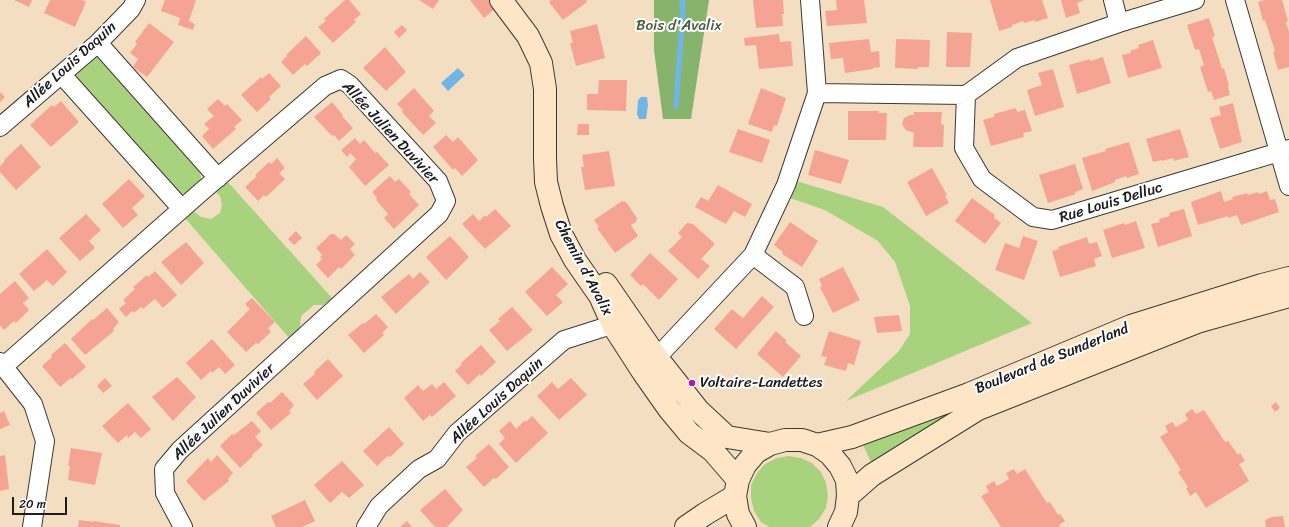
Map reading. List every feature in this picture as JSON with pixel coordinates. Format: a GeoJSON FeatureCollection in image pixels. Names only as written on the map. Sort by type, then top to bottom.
{"type":"FeatureCollection","features":[{"type":"Feature","properties":{"kind":"main road","name":"Chemin d'Avalix"},"geometry":{"type":"LineString","coordinates":[[501,0],[528,36],[541,63],[545,89],[546,182],[561,234],[575,260],[600,296],[621,321],[650,365],[669,409],[689,433],[713,451],[736,488]]}},
{"type":"Feature","properties":{"kind":"main road","name":"Chemin d'Avalix"},"geometry":{"type":"LineString","coordinates":[[516,0],[546,45],[552,61],[557,87],[557,162],[559,186],[566,210],[573,230],[592,263],[621,321]]}},
{"type":"Feature","properties":{"kind":"main road","name":"Boulevard de Sunderland"},"geometry":{"type":"LineString","coordinates":[[817,445],[852,437],[969,394],[1131,326],[1289,278]]}},
{"type":"Feature","properties":{"kind":"main road","name":"Boulevard de Sunderland"},"geometry":{"type":"LineString","coordinates":[[848,496],[872,475],[978,409],[1197,322],[1289,296]]}},
{"type":"Feature","properties":{"kind":"main road","name":"Chemin d'Avalix"},"geometry":{"type":"LineString","coordinates":[[650,365],[727,437],[770,444]]}},
{"type":"Feature","properties":{"kind":"main road"},"geometry":{"type":"LineString","coordinates":[[745,527],[738,514],[736,488],[745,464],[756,452],[770,444],[785,440],[802,440],[817,445],[830,454],[840,466],[847,480],[848,496],[846,512],[839,527]]}},
{"type":"Feature","properties":{"kind":"main road"},"geometry":{"type":"LineString","coordinates":[[686,527],[736,488]]}},
{"type":"Feature","properties":{"kind":"street","name":"Allée Louis Daquin"},"geometry":{"type":"LineString","coordinates":[[0,127],[98,43],[131,9],[136,0]]}},
{"type":"Feature","properties":{"kind":"street"},"geometry":{"type":"LineString","coordinates":[[650,365],[753,255],[786,185],[817,93],[810,0]]}},
{"type":"Feature","properties":{"kind":"street"},"geometry":{"type":"LineString","coordinates":[[1113,0],[1119,23]]}},
{"type":"Feature","properties":{"kind":"street"},"geometry":{"type":"LineString","coordinates":[[817,93],[966,95],[1017,58],[1119,23],[1195,0]]}},
{"type":"Feature","properties":{"kind":"street"},"geometry":{"type":"LineString","coordinates":[[1235,0],[1284,151],[1289,186]]}},
{"type":"Feature","properties":{"kind":"street"},"geometry":{"type":"LineString","coordinates":[[98,43],[218,178]]}},
{"type":"Feature","properties":{"kind":"street"},"geometry":{"type":"LineString","coordinates":[[62,75],[182,209]]}},
{"type":"Feature","properties":{"kind":"street","name":"Allée Julien Duvivier"},"geometry":{"type":"LineString","coordinates":[[2,364],[325,86],[341,79],[350,85],[438,181],[446,200],[439,214],[180,450],[164,468],[165,493],[183,527]]}},
{"type":"Feature","properties":{"kind":"street","name":"Rue Louis Delluc"},"geometry":{"type":"LineString","coordinates":[[966,95],[964,148],[982,179],[1033,217],[1052,220],[1284,151]]}},
{"type":"Feature","properties":{"kind":"street"},"geometry":{"type":"LineString","coordinates":[[753,255],[795,287],[804,316]]}},
{"type":"Feature","properties":{"kind":"street","name":"Allée Louis Daquin"},"geometry":{"type":"LineString","coordinates":[[366,527],[379,506],[419,469],[437,459],[457,433],[564,340],[621,321]]}},
{"type":"Feature","properties":{"kind":"street"},"geometry":{"type":"LineString","coordinates":[[2,364],[33,404],[45,440],[32,527]]}},
{"type":"Feature","properties":{"kind":"green space","name":"Bois d'Avalix"},"geometry":{"type":"Polygon","coordinates":[[[654,0],[709,0],[691,119],[663,119],[654,50],[654,0]]]}},
{"type":"Feature","properties":{"kind":"green space"},"geometry":{"type":"Polygon","coordinates":[[[92,56],[103,57],[200,168],[201,180],[185,194],[175,192],[75,79],[75,70],[92,56]]]}},
{"type":"Feature","properties":{"kind":"green space"},"geometry":{"type":"Polygon","coordinates":[[[227,181],[332,298],[323,305],[314,305],[301,316],[300,327],[290,339],[184,217],[191,209],[201,217],[211,219],[220,213],[222,205],[220,196],[214,190],[227,181]]]}},
{"type":"Feature","properties":{"kind":"green space"},"geometry":{"type":"Polygon","coordinates":[[[796,181],[883,207],[1032,323],[846,401],[899,351],[910,334],[910,306],[895,262],[878,241],[825,210],[787,197],[796,181]]]}},
{"type":"Feature","properties":{"kind":"green space"},"geometry":{"type":"Polygon","coordinates":[[[941,411],[947,421],[873,467],[861,440],[941,411]]]}},
{"type":"Feature","properties":{"kind":"green space"},"geometry":{"type":"Polygon","coordinates":[[[789,456],[801,458],[812,463],[821,472],[826,483],[828,496],[826,508],[819,519],[810,527],[769,527],[761,522],[754,511],[751,498],[751,485],[757,473],[765,464],[777,458],[789,456]]]}},
{"type":"Feature","properties":{"kind":"water"},"geometry":{"type":"Polygon","coordinates":[[[458,68],[465,75],[448,91],[441,83],[458,68]]]}},
{"type":"Feature","properties":{"kind":"water"},"geometry":{"type":"Polygon","coordinates":[[[641,97],[647,97],[648,105],[646,119],[639,119],[637,114],[638,100],[641,97]]]}},
{"type":"Feature","properties":{"kind":"building"},"geometry":{"type":"Polygon","coordinates":[[[14,0],[32,0],[29,7],[14,0]]]}},
{"type":"Feature","properties":{"kind":"building"},"geometry":{"type":"Polygon","coordinates":[[[50,0],[83,0],[86,2],[75,27],[44,13],[50,0]]]}},
{"type":"Feature","properties":{"kind":"building"},"geometry":{"type":"Polygon","coordinates":[[[165,0],[196,0],[189,21],[195,24],[193,30],[178,25],[180,18],[161,11],[165,0]]]}},
{"type":"Feature","properties":{"kind":"building"},"geometry":{"type":"Polygon","coordinates":[[[345,0],[349,0],[361,14],[354,20],[356,22],[333,43],[318,27],[326,21],[324,19],[345,0]]]}},
{"type":"Feature","properties":{"kind":"building"},"geometry":{"type":"Polygon","coordinates":[[[419,0],[439,0],[433,9],[419,0]]]}},
{"type":"Feature","properties":{"kind":"building"},"geometry":{"type":"Polygon","coordinates":[[[470,0],[490,0],[496,8],[484,18],[470,0]]]}},
{"type":"Feature","properties":{"kind":"building"},"geometry":{"type":"Polygon","coordinates":[[[551,0],[586,0],[587,2],[563,20],[549,2],[551,0]]]}},
{"type":"Feature","properties":{"kind":"building"},"geometry":{"type":"Polygon","coordinates":[[[753,0],[783,0],[783,26],[756,28],[753,0]]]}},
{"type":"Feature","properties":{"kind":"building"},"geometry":{"type":"Polygon","coordinates":[[[836,0],[864,0],[867,23],[827,26],[825,11],[837,10],[836,0]]]}},
{"type":"Feature","properties":{"kind":"building"},"geometry":{"type":"Polygon","coordinates":[[[990,0],[1042,0],[1048,18],[1035,22],[1035,20],[1024,23],[1023,21],[1012,25],[1012,27],[999,31],[990,0]]]}},
{"type":"Feature","properties":{"kind":"building"},"geometry":{"type":"Polygon","coordinates":[[[1061,0],[1084,0],[1077,3],[1080,13],[1066,18],[1061,0]]]}},
{"type":"Feature","properties":{"kind":"building"},"geometry":{"type":"Polygon","coordinates":[[[1265,0],[1282,0],[1288,21],[1286,22],[1289,32],[1289,67],[1278,70],[1273,52],[1275,51],[1265,20],[1263,21],[1258,2],[1265,0]]]}},
{"type":"Feature","properties":{"kind":"building"},"geometry":{"type":"Polygon","coordinates":[[[1209,18],[1215,36],[1212,37],[1222,69],[1224,68],[1230,95],[1214,100],[1211,91],[1208,92],[1200,67],[1204,65],[1199,49],[1195,50],[1187,25],[1209,18]]]}},
{"type":"Feature","properties":{"kind":"building"},"geometry":{"type":"Polygon","coordinates":[[[149,23],[174,42],[147,77],[133,67],[138,59],[130,53],[137,44],[135,42],[149,23]]]}},
{"type":"Feature","properties":{"kind":"building"},"geometry":{"type":"Polygon","coordinates":[[[597,24],[605,58],[576,66],[570,43],[573,43],[570,31],[597,24]]]}},
{"type":"Feature","properties":{"kind":"building"},"geometry":{"type":"Polygon","coordinates":[[[402,25],[407,30],[399,38],[394,32],[402,25]]]}},
{"type":"Feature","properties":{"kind":"building"},"geometry":{"type":"Polygon","coordinates":[[[947,32],[972,33],[970,67],[946,67],[947,32]]]}},
{"type":"Feature","properties":{"kind":"building"},"geometry":{"type":"Polygon","coordinates":[[[779,34],[780,42],[791,41],[793,66],[759,69],[756,45],[745,46],[744,38],[779,34]]]}},
{"type":"Feature","properties":{"kind":"building"},"geometry":{"type":"Polygon","coordinates":[[[306,36],[321,53],[307,66],[305,64],[293,75],[281,62],[287,56],[286,55],[306,36]]]}},
{"type":"Feature","properties":{"kind":"building"},"geometry":{"type":"Polygon","coordinates":[[[869,39],[871,52],[879,51],[880,67],[845,73],[843,58],[831,59],[829,43],[869,39]]]}},
{"type":"Feature","properties":{"kind":"building"},"geometry":{"type":"Polygon","coordinates":[[[896,39],[930,40],[929,67],[918,67],[918,69],[895,68],[896,39]]]}},
{"type":"Feature","properties":{"kind":"building"},"geometry":{"type":"Polygon","coordinates":[[[1153,40],[1162,68],[1128,78],[1122,55],[1131,53],[1130,51],[1139,48],[1138,45],[1153,40]]]}},
{"type":"Feature","properties":{"kind":"building"},"geometry":{"type":"Polygon","coordinates":[[[385,47],[406,72],[386,91],[363,68],[385,47]]]}},
{"type":"Feature","properties":{"kind":"building"},"geometry":{"type":"Polygon","coordinates":[[[1103,57],[1111,83],[1077,94],[1069,65],[1103,57]]]}},
{"type":"Feature","properties":{"kind":"building"},"geometry":{"type":"Polygon","coordinates":[[[1053,69],[1064,107],[1035,116],[1027,90],[1042,85],[1038,73],[1053,69]]]}},
{"type":"Feature","properties":{"kind":"building"},"geometry":{"type":"Polygon","coordinates":[[[269,73],[281,86],[269,97],[271,99],[257,112],[241,95],[261,77],[262,79],[269,73]]]}},
{"type":"Feature","properties":{"kind":"building"},"geometry":{"type":"Polygon","coordinates":[[[599,80],[627,80],[626,111],[587,110],[587,94],[598,94],[599,80]]]}},
{"type":"Feature","properties":{"kind":"building"},"geometry":{"type":"Polygon","coordinates":[[[414,88],[434,111],[429,116],[436,123],[423,135],[402,112],[403,110],[397,104],[414,88]]]}},
{"type":"Feature","properties":{"kind":"building"},"geometry":{"type":"Polygon","coordinates":[[[761,88],[786,98],[777,126],[774,125],[772,132],[748,124],[761,88]]]}},
{"type":"Feature","properties":{"kind":"building"},"geometry":{"type":"Polygon","coordinates":[[[0,92],[5,97],[0,102],[0,92]]]}},
{"type":"Feature","properties":{"kind":"building"},"geometry":{"type":"Polygon","coordinates":[[[218,99],[225,106],[227,104],[242,120],[234,127],[236,129],[213,149],[202,136],[209,129],[204,124],[214,116],[207,109],[218,99]]]}},
{"type":"Feature","properties":{"kind":"building"},"geometry":{"type":"Polygon","coordinates":[[[61,101],[79,122],[51,147],[30,125],[52,105],[54,107],[61,101]]]}},
{"type":"Feature","properties":{"kind":"building"},"geometry":{"type":"Polygon","coordinates":[[[332,102],[353,128],[339,141],[334,135],[332,136],[314,117],[332,102]]]}},
{"type":"Feature","properties":{"kind":"building"},"geometry":{"type":"Polygon","coordinates":[[[1233,103],[1242,142],[1220,149],[1210,118],[1221,115],[1219,107],[1233,103]]]}},
{"type":"Feature","properties":{"kind":"building"},"geometry":{"type":"Polygon","coordinates":[[[1016,108],[1017,112],[1025,110],[1032,131],[1023,133],[1024,137],[991,146],[983,120],[994,117],[994,114],[1016,108]]]}},
{"type":"Feature","properties":{"kind":"building"},"geometry":{"type":"Polygon","coordinates":[[[848,111],[879,111],[878,113],[887,113],[886,140],[848,140],[848,111]]]}},
{"type":"Feature","properties":{"kind":"building"},"geometry":{"type":"Polygon","coordinates":[[[914,112],[942,112],[941,124],[944,125],[943,147],[913,147],[914,133],[906,130],[902,124],[904,118],[914,115],[914,112]]]}},
{"type":"Feature","properties":{"kind":"building"},"geometry":{"type":"Polygon","coordinates":[[[578,124],[589,124],[589,135],[577,135],[578,124]]]}},
{"type":"Feature","properties":{"kind":"building"},"geometry":{"type":"Polygon","coordinates":[[[738,129],[770,140],[762,163],[729,152],[738,129]]]}},
{"type":"Feature","properties":{"kind":"building"},"geometry":{"type":"Polygon","coordinates":[[[1180,129],[1189,157],[1174,161],[1173,158],[1153,162],[1146,139],[1180,129]]]}},
{"type":"Feature","properties":{"kind":"building"},"geometry":{"type":"Polygon","coordinates":[[[446,135],[453,142],[458,137],[478,160],[462,176],[455,168],[453,170],[433,147],[446,135]]]}},
{"type":"Feature","properties":{"kind":"building"},"geometry":{"type":"Polygon","coordinates":[[[355,138],[360,144],[364,140],[375,153],[377,152],[389,165],[365,186],[349,167],[356,159],[350,153],[347,157],[341,150],[355,138]]]}},
{"type":"Feature","properties":{"kind":"building"},"geometry":{"type":"Polygon","coordinates":[[[1129,142],[1139,174],[1127,178],[1126,176],[1092,191],[1082,158],[1129,142]]]}},
{"type":"Feature","properties":{"kind":"building"},"geometry":{"type":"Polygon","coordinates":[[[21,144],[41,167],[16,190],[0,172],[0,166],[5,161],[4,160],[21,144]]]}},
{"type":"Feature","properties":{"kind":"building"},"geometry":{"type":"Polygon","coordinates":[[[815,150],[849,160],[841,184],[808,175],[815,150]]]}},
{"type":"Feature","properties":{"kind":"building"},"geometry":{"type":"Polygon","coordinates":[[[609,151],[615,186],[585,190],[581,167],[584,167],[582,155],[609,151]]]}},
{"type":"Feature","properties":{"kind":"building"},"geometry":{"type":"Polygon","coordinates":[[[277,158],[285,168],[279,173],[285,179],[266,197],[264,195],[258,201],[245,187],[269,162],[271,164],[277,158]]]}},
{"type":"Feature","properties":{"kind":"building"},"geometry":{"type":"Polygon","coordinates":[[[1075,164],[1083,189],[1075,192],[1076,194],[1048,203],[1039,175],[1075,164]]]}},
{"type":"Feature","properties":{"kind":"building"},"geometry":{"type":"Polygon","coordinates":[[[932,168],[947,195],[945,196],[949,203],[926,216],[907,182],[932,168]]]}},
{"type":"Feature","properties":{"kind":"building"},"geometry":{"type":"Polygon","coordinates":[[[390,176],[395,182],[399,179],[411,192],[409,194],[419,205],[394,229],[384,218],[388,214],[376,200],[377,198],[372,192],[390,176]]]}},
{"type":"Feature","properties":{"kind":"building"},"geometry":{"type":"Polygon","coordinates":[[[129,179],[145,196],[132,208],[138,215],[123,228],[102,204],[129,179]]]}},
{"type":"Feature","properties":{"kind":"building"},"geometry":{"type":"Polygon","coordinates":[[[718,185],[752,204],[745,217],[734,211],[726,224],[695,207],[701,197],[708,201],[718,185]]]}},
{"type":"Feature","properties":{"kind":"building"},"geometry":{"type":"Polygon","coordinates":[[[1221,191],[1224,202],[1233,199],[1232,197],[1247,193],[1248,195],[1258,192],[1259,194],[1267,191],[1270,200],[1275,199],[1279,212],[1241,225],[1237,215],[1228,218],[1228,216],[1198,225],[1191,202],[1221,191]]]}},
{"type":"Feature","properties":{"kind":"building"},"geometry":{"type":"Polygon","coordinates":[[[972,198],[995,215],[994,218],[1001,223],[985,244],[955,221],[972,198]]]}},
{"type":"Feature","properties":{"kind":"building"},"geometry":{"type":"Polygon","coordinates":[[[622,201],[626,202],[637,218],[636,222],[631,225],[638,236],[615,253],[597,228],[599,227],[594,220],[622,201]]]}},
{"type":"Feature","properties":{"kind":"building"},"geometry":{"type":"Polygon","coordinates":[[[495,209],[511,226],[485,249],[462,224],[473,214],[479,221],[495,209]]]}},
{"type":"Feature","properties":{"kind":"building"},"geometry":{"type":"Polygon","coordinates":[[[1184,209],[1192,236],[1158,247],[1151,224],[1160,222],[1159,219],[1170,216],[1169,213],[1184,209]]]}},
{"type":"Feature","properties":{"kind":"building"},"geometry":{"type":"Polygon","coordinates":[[[86,214],[101,230],[89,241],[95,248],[80,261],[59,238],[86,214]]]}},
{"type":"Feature","properties":{"kind":"building"},"geometry":{"type":"Polygon","coordinates":[[[1136,221],[1145,248],[1112,258],[1103,230],[1124,223],[1125,225],[1136,221]]]}},
{"type":"Feature","properties":{"kind":"building"},"geometry":{"type":"Polygon","coordinates":[[[790,222],[818,241],[802,267],[782,254],[783,252],[774,245],[790,222]]]}},
{"type":"Feature","properties":{"kind":"building"},"geometry":{"type":"Polygon","coordinates":[[[687,223],[693,224],[715,244],[701,259],[710,266],[698,279],[668,251],[682,237],[678,233],[687,223]]]}},
{"type":"Feature","properties":{"kind":"building"},"geometry":{"type":"Polygon","coordinates":[[[296,231],[302,238],[294,245],[288,239],[296,231]]]}},
{"type":"Feature","properties":{"kind":"building"},"geometry":{"type":"Polygon","coordinates":[[[331,234],[334,234],[341,240],[346,235],[355,244],[350,249],[355,255],[341,269],[339,267],[328,278],[316,265],[322,259],[320,257],[322,255],[316,248],[331,234]]]}},
{"type":"Feature","properties":{"kind":"building"},"geometry":{"type":"Polygon","coordinates":[[[450,236],[469,257],[446,280],[426,257],[450,236]]]}},
{"type":"Feature","properties":{"kind":"building"},"geometry":{"type":"Polygon","coordinates":[[[1023,236],[1038,241],[1024,280],[995,270],[1005,243],[1019,248],[1023,236]]]}},
{"type":"Feature","properties":{"kind":"building"},"geometry":{"type":"Polygon","coordinates":[[[1087,237],[1089,244],[1097,242],[1102,256],[1094,259],[1096,266],[1060,277],[1052,251],[1059,249],[1058,247],[1087,237]]]}},
{"type":"Feature","properties":{"kind":"building"},"geometry":{"type":"Polygon","coordinates":[[[186,242],[204,263],[181,285],[161,262],[186,242]]]}},
{"type":"Feature","properties":{"kind":"building"},"geometry":{"type":"Polygon","coordinates":[[[47,249],[67,272],[53,286],[47,280],[34,291],[19,274],[47,249]]]}},
{"type":"Feature","properties":{"kind":"building"},"geometry":{"type":"Polygon","coordinates":[[[650,253],[678,279],[659,300],[643,284],[641,286],[630,275],[650,253]]]}},
{"type":"Feature","properties":{"kind":"building"},"geometry":{"type":"Polygon","coordinates":[[[552,267],[568,284],[556,295],[563,302],[547,316],[525,292],[552,267]]]}},
{"type":"Feature","properties":{"kind":"building"},"geometry":{"type":"Polygon","coordinates":[[[843,267],[860,300],[833,313],[820,287],[822,286],[819,279],[843,267]]]}},
{"type":"Feature","properties":{"kind":"building"},"geometry":{"type":"Polygon","coordinates":[[[155,271],[177,295],[163,308],[155,299],[143,309],[141,307],[134,313],[132,311],[126,317],[119,309],[126,303],[123,300],[135,289],[133,287],[147,275],[148,277],[155,271]]]}},
{"type":"Feature","properties":{"kind":"building"},"geometry":{"type":"Polygon","coordinates":[[[420,272],[430,282],[396,314],[381,297],[409,274],[413,279],[420,272]]]}},
{"type":"Feature","properties":{"kind":"building"},"geometry":{"type":"Polygon","coordinates":[[[15,281],[29,298],[23,303],[29,310],[16,323],[14,321],[4,330],[0,325],[0,294],[15,281]]]}},
{"type":"Feature","properties":{"kind":"building"},"geometry":{"type":"Polygon","coordinates":[[[762,296],[774,307],[736,349],[714,329],[732,309],[743,318],[762,296]]]}},
{"type":"Feature","properties":{"kind":"building"},"geometry":{"type":"Polygon","coordinates":[[[252,298],[275,322],[268,328],[271,332],[258,344],[256,343],[246,352],[227,332],[250,309],[245,304],[252,298]]]}},
{"type":"Feature","properties":{"kind":"building"},"geometry":{"type":"Polygon","coordinates":[[[512,307],[533,330],[507,351],[489,330],[500,321],[498,319],[512,307]]]}},
{"type":"Feature","properties":{"kind":"building"},"geometry":{"type":"Polygon","coordinates":[[[107,308],[119,322],[113,329],[114,331],[85,355],[71,339],[92,319],[93,320],[107,308]]]}},
{"type":"Feature","properties":{"kind":"building"},"geometry":{"type":"Polygon","coordinates":[[[376,314],[388,327],[382,333],[384,335],[364,353],[348,335],[376,314]]]}},
{"type":"Feature","properties":{"kind":"building"},"geometry":{"type":"Polygon","coordinates":[[[899,315],[902,331],[877,333],[874,317],[899,315]]]}},
{"type":"Feature","properties":{"kind":"building"},"geometry":{"type":"Polygon","coordinates":[[[776,331],[787,341],[785,342],[801,356],[783,377],[757,354],[776,331]]]}},
{"type":"Feature","properties":{"kind":"building"},"geometry":{"type":"Polygon","coordinates":[[[829,331],[861,341],[854,365],[848,363],[846,371],[824,365],[827,357],[821,356],[829,331]]]}},
{"type":"Feature","properties":{"kind":"building"},"geometry":{"type":"Polygon","coordinates":[[[212,339],[235,365],[225,374],[219,367],[212,373],[211,371],[201,380],[186,363],[212,339]]]}},
{"type":"Feature","properties":{"kind":"building"},"geometry":{"type":"Polygon","coordinates":[[[65,343],[86,367],[60,387],[42,366],[52,357],[51,355],[65,343]]]}},
{"type":"Feature","properties":{"kind":"building"},"geometry":{"type":"Polygon","coordinates":[[[481,345],[496,362],[481,376],[480,374],[468,385],[455,371],[462,364],[461,363],[481,345]]]}},
{"type":"Feature","properties":{"kind":"building"},"geometry":{"type":"Polygon","coordinates":[[[328,359],[343,376],[317,400],[303,384],[315,374],[314,372],[328,359]]]}},
{"type":"Feature","properties":{"kind":"building"},"geometry":{"type":"Polygon","coordinates":[[[177,377],[196,397],[173,421],[152,397],[177,377]]]}},
{"type":"Feature","properties":{"kind":"building"},"geometry":{"type":"Polygon","coordinates":[[[105,378],[112,386],[103,393],[97,386],[105,378]]]}},
{"type":"Feature","properties":{"kind":"building"},"geometry":{"type":"Polygon","coordinates":[[[571,378],[587,395],[559,420],[537,396],[552,382],[558,389],[571,378]]]}},
{"type":"Feature","properties":{"kind":"building"},"geometry":{"type":"Polygon","coordinates":[[[444,382],[456,396],[432,417],[430,415],[423,421],[404,398],[418,385],[423,391],[432,384],[436,389],[444,382]]]}},
{"type":"Feature","properties":{"kind":"building"},"geometry":{"type":"Polygon","coordinates":[[[282,392],[294,405],[289,411],[291,413],[271,430],[256,413],[282,392]]]}},
{"type":"Feature","properties":{"kind":"building"},"geometry":{"type":"Polygon","coordinates":[[[1276,402],[1280,408],[1275,412],[1271,406],[1276,402]]]}},
{"type":"Feature","properties":{"kind":"building"},"geometry":{"type":"Polygon","coordinates":[[[128,403],[151,429],[141,438],[135,432],[128,438],[127,435],[118,443],[102,426],[128,403]]]}},
{"type":"Feature","properties":{"kind":"building"},"geometry":{"type":"Polygon","coordinates":[[[1192,409],[1196,414],[1204,410],[1225,442],[1228,441],[1238,455],[1240,453],[1245,461],[1239,464],[1249,481],[1206,508],[1196,492],[1190,496],[1186,488],[1188,487],[1178,472],[1181,470],[1160,437],[1168,432],[1165,426],[1172,422],[1176,427],[1188,420],[1185,414],[1192,409]]]}},
{"type":"Feature","properties":{"kind":"building"},"geometry":{"type":"Polygon","coordinates":[[[4,411],[10,425],[0,429],[0,413],[4,411]]]}},
{"type":"Feature","properties":{"kind":"building"},"geometry":{"type":"Polygon","coordinates":[[[532,416],[548,433],[516,463],[499,444],[505,438],[499,431],[510,421],[516,429],[525,420],[526,422],[532,416]]]}},
{"type":"Feature","properties":{"kind":"building"},"geometry":{"type":"Polygon","coordinates":[[[252,421],[261,431],[255,437],[263,445],[240,468],[220,446],[232,434],[234,435],[252,421]]]}},
{"type":"Feature","properties":{"kind":"building"},"geometry":{"type":"Polygon","coordinates":[[[389,427],[404,444],[390,457],[388,456],[377,466],[363,451],[389,427]]]}},
{"type":"Feature","properties":{"kind":"building"},"geometry":{"type":"Polygon","coordinates":[[[489,444],[509,467],[496,479],[494,478],[484,487],[466,467],[477,458],[475,456],[489,444]]]}},
{"type":"Feature","properties":{"kind":"building"},"geometry":{"type":"Polygon","coordinates":[[[71,448],[102,453],[95,485],[68,480],[70,466],[68,466],[71,448]]]}},
{"type":"Feature","properties":{"kind":"building"},"geometry":{"type":"Polygon","coordinates":[[[5,455],[9,489],[0,491],[0,456],[5,455]]]}},
{"type":"Feature","properties":{"kind":"building"},"geometry":{"type":"Polygon","coordinates":[[[217,455],[233,473],[228,479],[229,481],[204,501],[186,481],[208,458],[211,462],[217,455]]]}},
{"type":"Feature","properties":{"kind":"building"},"geometry":{"type":"Polygon","coordinates":[[[342,461],[364,485],[349,498],[342,492],[330,503],[314,485],[342,461]]]}},
{"type":"Feature","properties":{"kind":"building"},"geometry":{"type":"Polygon","coordinates":[[[1014,469],[1017,474],[1025,469],[1047,503],[1050,502],[1058,515],[1060,514],[1065,521],[1059,525],[1060,527],[1001,527],[981,496],[989,492],[986,486],[994,481],[997,486],[1009,479],[1006,473],[1014,469]]]}},
{"type":"Feature","properties":{"kind":"building"},"geometry":{"type":"Polygon","coordinates":[[[445,489],[463,510],[447,527],[435,527],[420,510],[445,489]]]}},
{"type":"Feature","properties":{"kind":"building"},"geometry":{"type":"Polygon","coordinates":[[[305,500],[315,521],[302,527],[276,527],[271,516],[305,500]]]}},
{"type":"Feature","properties":{"kind":"building"},"geometry":{"type":"Polygon","coordinates":[[[1283,516],[1285,527],[1266,527],[1265,520],[1272,517],[1283,516]]]}},
{"type":"Feature","properties":{"kind":"building"},"geometry":{"type":"Polygon","coordinates":[[[79,520],[120,525],[120,527],[78,527],[79,520]]]}},
{"type":"Feature","properties":{"kind":"building"},"geometry":{"type":"Polygon","coordinates":[[[407,521],[412,527],[400,527],[407,521]]]}},
{"type":"Feature","properties":{"kind":"waterway"},"geometry":{"type":"LineString","coordinates":[[676,106],[683,10],[682,0]]}},
{"type":"Feature","properties":{"kind":"place","name":"Voltaire-Landettes"},"geometry":{"type":"Point","coordinates":[692,383]}}]}
